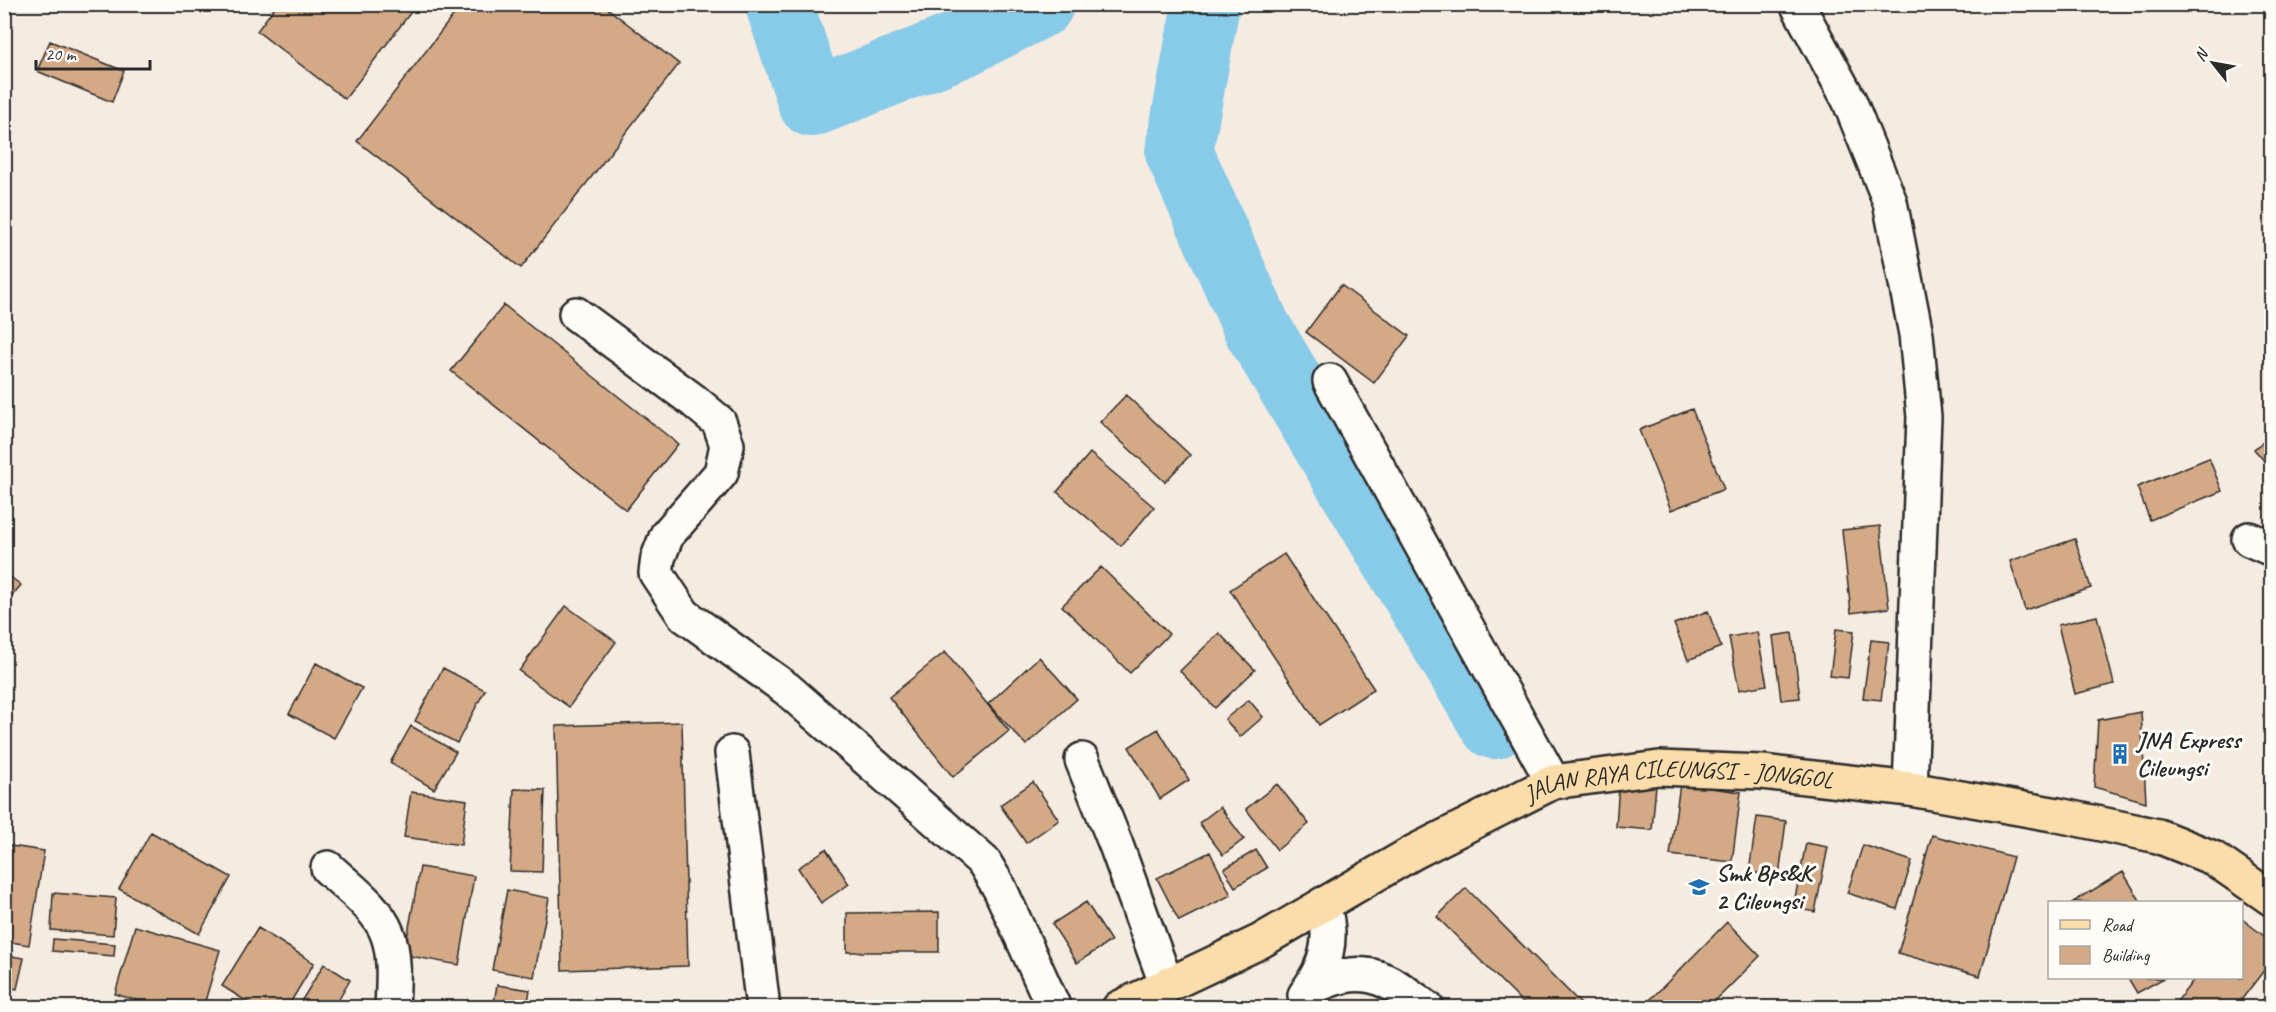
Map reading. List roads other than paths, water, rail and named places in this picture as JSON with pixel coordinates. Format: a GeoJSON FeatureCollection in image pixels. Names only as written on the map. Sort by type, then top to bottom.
{"type":"FeatureCollection","features":[{"type":"Feature","properties":{"kind":"main road","name":"JALAN RAYA CILEUNGSI - JONGGOL"},"geometry":{"type":"LineString","coordinates":[[1119,1008],[1259,942],[1414,852],[1554,782],[1659,768],[1762,772],[1910,789],[2058,815],[2158,836],[2213,858],[2269,891]]}},
{"type":"Feature","properties":{"kind":"street"},"geometry":{"type":"LineString","coordinates":[[1797,4],[1850,100],[1890,202],[1916,334],[1924,417],[1910,789]]}},
{"type":"Feature","properties":{"kind":"street"},"geometry":{"type":"LineString","coordinates":[[576,314],[719,422],[727,445],[721,473],[667,535],[658,558],[656,573],[684,615],[787,689],[984,862],[1000,889],[1054,1008]]}},
{"type":"Feature","properties":{"kind":"street"},"geometry":{"type":"LineString","coordinates":[[1330,381],[1554,782]]}},
{"type":"Feature","properties":{"kind":"street"},"geometry":{"type":"LineString","coordinates":[[732,753],[762,1008]]}},
{"type":"Feature","properties":{"kind":"street"},"geometry":{"type":"LineString","coordinates":[[1082,760],[1116,844],[1167,986]]}},
{"type":"Feature","properties":{"kind":"street"},"geometry":{"type":"LineString","coordinates":[[328,868],[376,914],[388,934],[392,957],[392,1008]]}},
{"type":"Feature","properties":{"kind":"street"},"geometry":{"type":"LineString","coordinates":[[1303,998],[1326,953],[1330,939],[1329,924],[1323,904]]}},
{"type":"Feature","properties":{"kind":"street"},"geometry":{"type":"LineString","coordinates":[[1303,998],[1332,978],[1360,973],[1383,978],[1427,1008]]}},
{"type":"Feature","properties":{"kind":"waterway"},"geometry":{"type":"LineString","coordinates":[[779,4],[812,103],[961,44],[1040,4]]}},
{"type":"Feature","properties":{"kind":"waterway"},"geometry":{"type":"LineString","coordinates":[[1206,4],[1179,152],[1257,328],[1494,725]]}},
{"type":"Feature","properties":{"kind":"place","name":"JNA Express Cileungsi"},"geometry":{"type":"Point","coordinates":[2120,754]}},
{"type":"Feature","properties":{"kind":"place","name":"Smk Bps&K 2 Cileungsi"},"geometry":{"type":"Point","coordinates":[1699,887]}}]}
